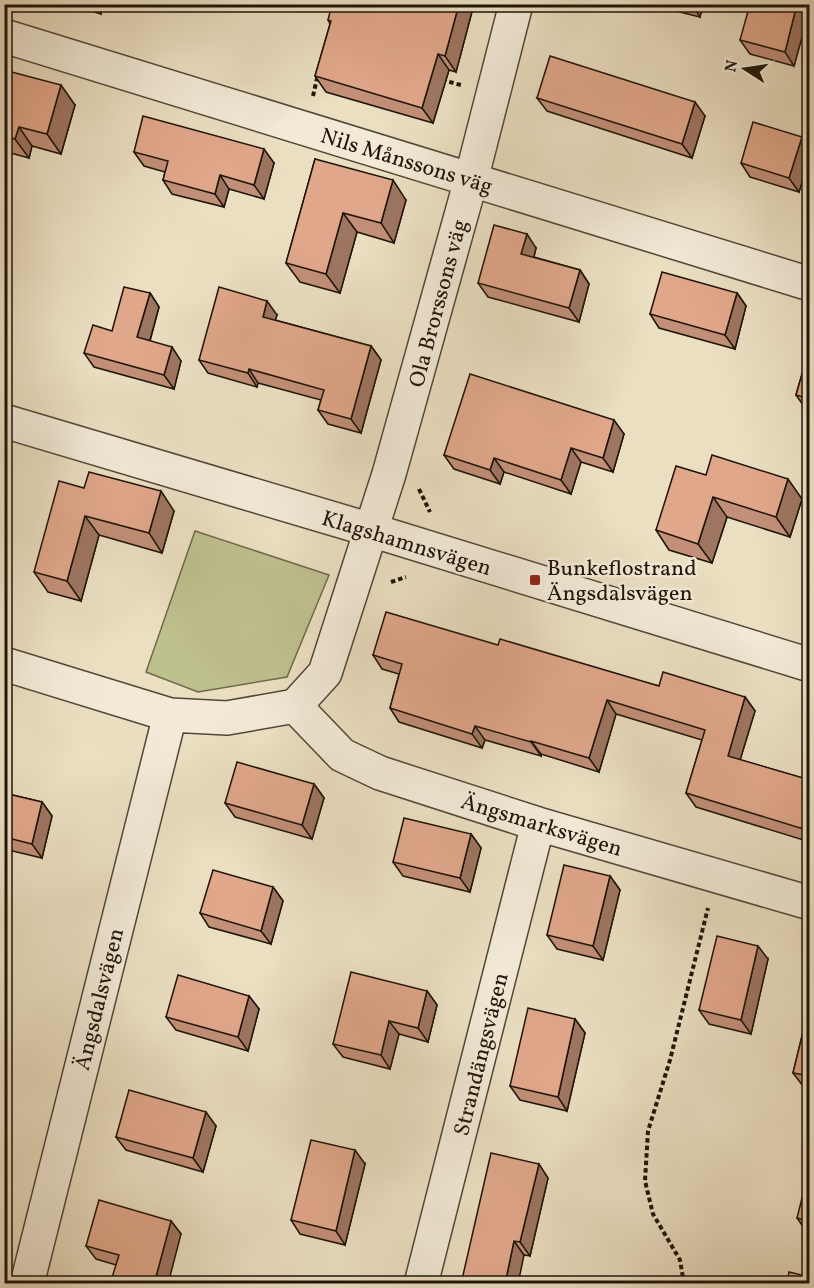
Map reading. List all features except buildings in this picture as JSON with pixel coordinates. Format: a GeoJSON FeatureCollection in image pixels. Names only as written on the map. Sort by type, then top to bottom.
{"type":"FeatureCollection","features":[{"type":"Feature","properties":{"kind":"street","name":"Ola Brorssons väg"},"geometry":{"type":"LineString","coordinates":[[371,530],[390,474],[471,180],[516,4]]}},
{"type":"Feature","properties":{"kind":"street","name":"Nils Månssons väg"},"geometry":{"type":"LineString","coordinates":[[4,36],[810,284]]}},
{"type":"Feature","properties":{"kind":"street","name":"Klagshamnsvägen"},"geometry":{"type":"LineString","coordinates":[[4,421],[371,530],[810,665]]}},
{"type":"Feature","properties":{"kind":"street"},"geometry":{"type":"LineString","coordinates":[[4,664],[170,715],[227,718],[295,706],[325,673],[371,530]]}},
{"type":"Feature","properties":{"kind":"street","name":"Ängsmarksvägen"},"geometry":{"type":"LineString","coordinates":[[295,706],[342,754],[380,772],[538,824],[810,903]]}},
{"type":"Feature","properties":{"kind":"street","name":"Ängsdalsvägen"},"geometry":{"type":"LineString","coordinates":[[27,1284],[170,715]]}},
{"type":"Feature","properties":{"kind":"street","name":"Strandängsvägen"},"geometry":{"type":"LineString","coordinates":[[421,1284],[538,824]]}},
{"type":"Feature","properties":{"kind":"path"},"geometry":{"type":"LineString","coordinates":[[304,129],[319,72]]}},
{"type":"Feature","properties":{"kind":"path"},"geometry":{"type":"LineString","coordinates":[[437,78],[493,95]]}},
{"type":"Feature","properties":{"kind":"path"},"geometry":{"type":"LineString","coordinates":[[684,1284],[680,1260],[654,1214],[645,1181],[648,1131],[670,1060],[716,876]]}},
{"type":"Feature","properties":{"kind":"green space"},"geometry":{"type":"Polygon","coordinates":[[[195,531],[329,575],[287,677],[198,692],[146,672],[195,531]]]}},
{"type":"Feature","properties":{"kind":"place","name":"Bunkeflostrand Ängsdalsvägen"},"geometry":{"type":"Point","coordinates":[535,580]}}]}
